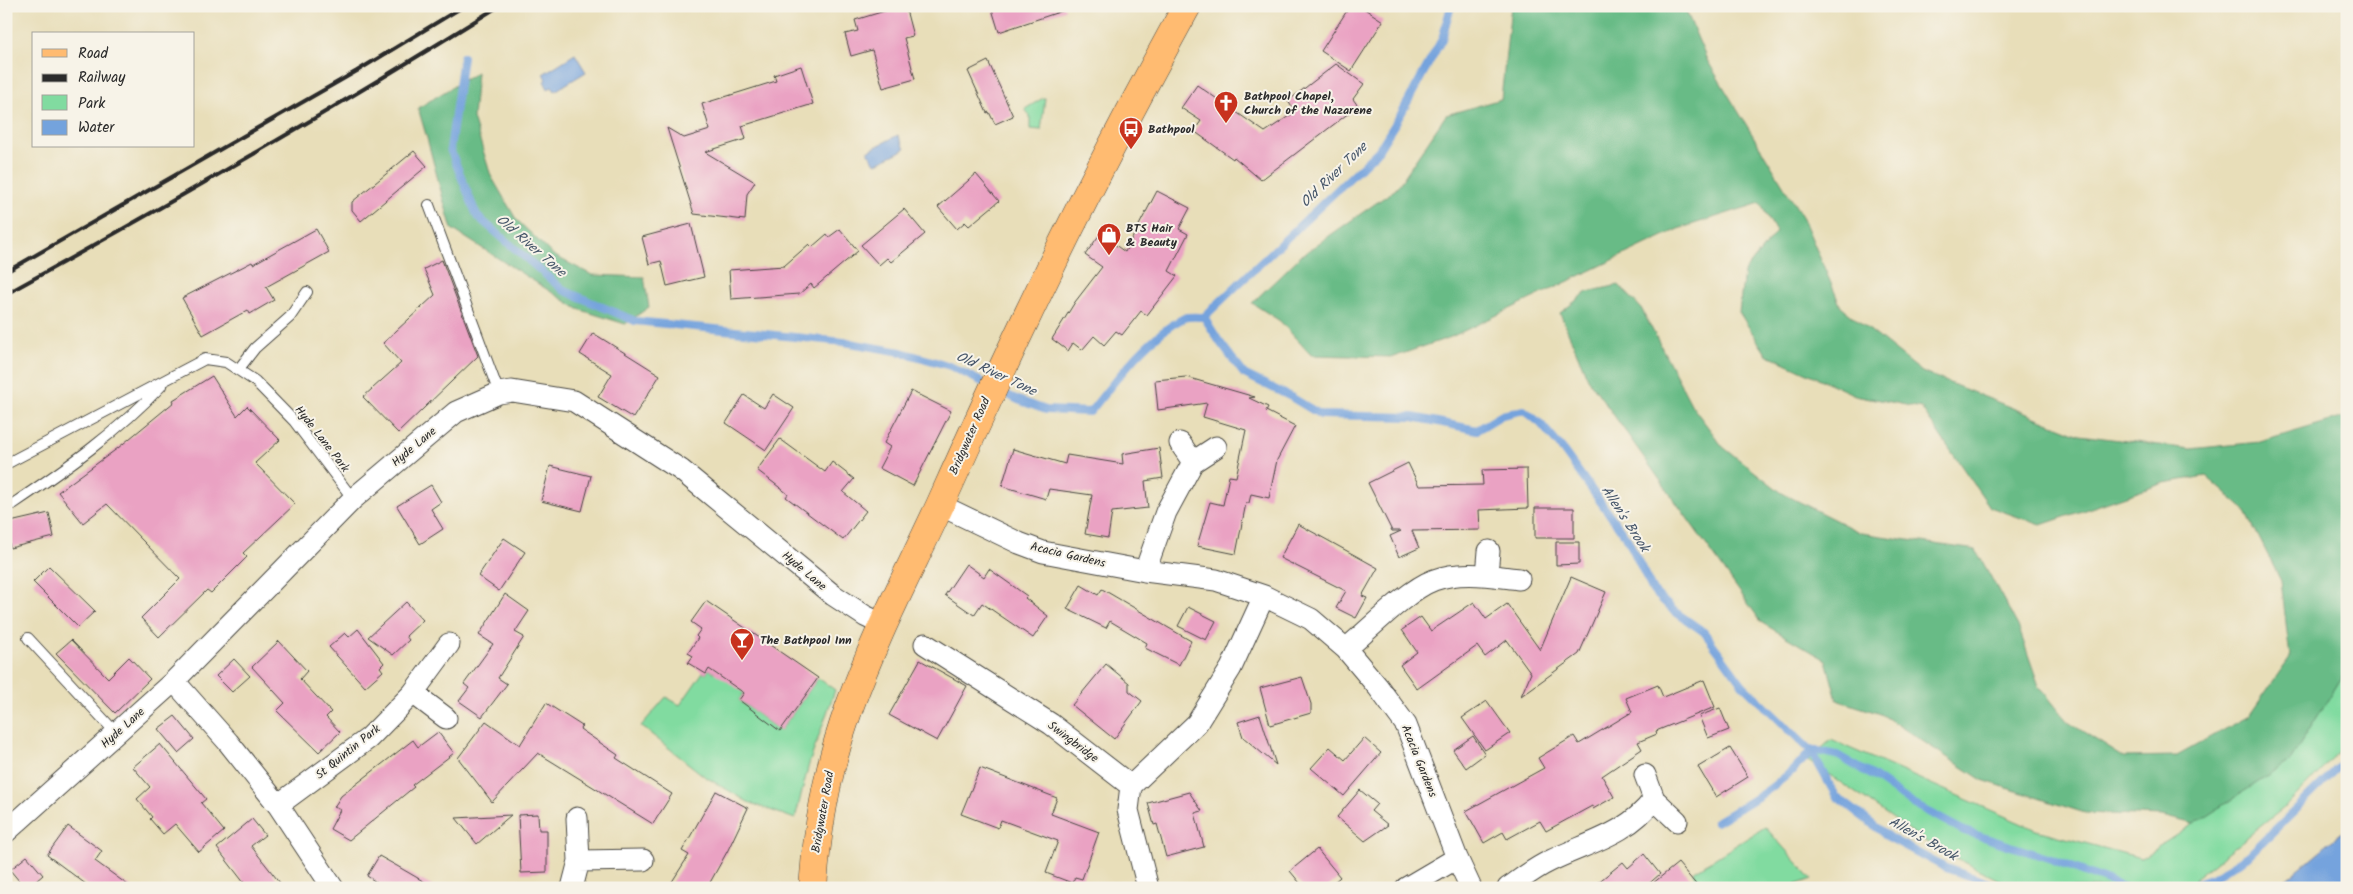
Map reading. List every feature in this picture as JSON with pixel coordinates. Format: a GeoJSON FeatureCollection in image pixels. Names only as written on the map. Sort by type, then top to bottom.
{"type":"FeatureCollection","features":[{"type":"Feature","properties":{"kind":"main road","name":"Bridgwater Road"},"geometry":{"type":"LineString","coordinates":[[813,888],[822,805],[832,762],[849,708],[884,624],[1022,325],[1104,161],[1187,6]]}},
{"type":"Feature","properties":{"kind":"street","name":"Hyde Lane"},"geometry":{"type":"LineString","coordinates":[[6,832],[174,681],[353,499],[456,412],[499,393],[512,391],[574,401],[681,470],[833,595],[865,616],[884,624]]}},
{"type":"Feature","properties":{"kind":"street"},"geometry":{"type":"LineString","coordinates":[[1180,444],[1193,462]]}},
{"type":"Feature","properties":{"kind":"street"},"geometry":{"type":"LineString","coordinates":[[1146,571],[1166,512],[1193,462],[1216,447]]}},
{"type":"Feature","properties":{"kind":"street","name":"Acacia Gardens"},"geometry":{"type":"LineString","coordinates":[[940,505],[1018,543],[1043,552],[1146,571],[1216,580],[1264,596],[1311,620],[1346,649],[1378,687],[1406,726],[1457,858],[1471,888]]}},
{"type":"Feature","properties":{"kind":"street"},"geometry":{"type":"LineString","coordinates":[[1487,575],[1489,551]]}},
{"type":"Feature","properties":{"kind":"street"},"geometry":{"type":"LineString","coordinates":[[1346,649],[1413,591],[1435,580],[1461,575],[1487,575],[1519,579]]}},
{"type":"Feature","properties":{"kind":"street"},"geometry":{"type":"LineString","coordinates":[[1148,888],[1128,810],[1131,786],[1197,723],[1231,668],[1264,596]]}},
{"type":"Feature","properties":{"kind":"street","name":"St Quintin Park"},"geometry":{"type":"LineString","coordinates":[[278,805],[369,738],[413,693],[449,644]]}},
{"type":"Feature","properties":{"kind":"street","name":"Swingbridge"},"geometry":{"type":"LineString","coordinates":[[925,644],[1051,724],[1131,786]]}},
{"type":"Feature","properties":{"kind":"street"},"geometry":{"type":"LineString","coordinates":[[174,681],[228,742],[278,805],[333,888]]}},
{"type":"Feature","properties":{"kind":"street"},"geometry":{"type":"LineString","coordinates":[[413,693],[446,718]]}},
{"type":"Feature","properties":{"kind":"street"},"geometry":{"type":"LineString","coordinates":[[1644,776],[1654,799],[1678,821]]}},
{"type":"Feature","properties":{"kind":"street"},"geometry":{"type":"LineString","coordinates":[[1508,888],[1549,861],[1606,838],[1643,814],[1654,799]]}},
{"type":"Feature","properties":{"kind":"street"},"geometry":{"type":"LineString","coordinates":[[572,888],[579,861],[577,818]]}},
{"type":"Feature","properties":{"kind":"street"},"geometry":{"type":"LineString","coordinates":[[1406,888],[1457,858]]}},
{"type":"Feature","properties":{"kind":"street"},"geometry":{"type":"LineString","coordinates":[[579,861],[643,860]]}},
{"type":"Feature","properties":{"kind":"lane"},"geometry":{"type":"LineString","coordinates":[[429,205],[499,393]]}},
{"type":"Feature","properties":{"kind":"lane"},"geometry":{"type":"LineString","coordinates":[[238,370],[255,348],[290,317],[307,292]]}},
{"type":"Feature","properties":{"kind":"lane","name":"Hyde Lane Park"},"geometry":{"type":"LineString","coordinates":[[6,464],[205,360],[226,362],[255,381],[294,421],[353,499]]}},
{"type":"Feature","properties":{"kind":"lane","name":"Hyde Lane Park"},"geometry":{"type":"LineString","coordinates":[[6,505],[13,504],[48,481],[133,416],[167,380]]}},
{"type":"Feature","properties":{"kind":"lane"},"geometry":{"type":"LineString","coordinates":[[28,638],[117,734]]}},
{"type":"Feature","properties":{"kind":"green space"},"geometry":{"type":"Polygon","coordinates":[[[1511,6],[1684,6],[1707,60],[1803,218],[1841,307],[1922,372],[2080,435],[2190,449],[2260,442],[2347,416],[2347,669],[2289,762],[2194,824],[2162,816],[2085,813],[1982,780],[1881,714],[1837,700],[1826,660],[1762,623],[1588,379],[1560,313],[1587,292],[1619,285],[1641,308],[1692,406],[1723,447],[1782,493],[1861,533],[1976,550],[2018,626],[2039,686],[2068,722],[2123,757],[2177,756],[2249,716],[2290,657],[2281,581],[2245,510],[2206,476],[2164,483],[2041,525],[1990,507],[1921,408],[1855,395],[1766,354],[1739,312],[1744,272],[1776,232],[1760,203],[1678,229],[1451,337],[1393,357],[1311,355],[1280,321],[1252,303],[1302,255],[1396,189],[1446,115],[1501,99],[1511,6]]]}},
{"type":"Feature","properties":{"kind":"green space"},"geometry":{"type":"Polygon","coordinates":[[[477,72],[473,118],[491,176],[516,219],[553,255],[592,275],[644,277],[649,307],[625,324],[578,309],[452,229],[418,108],[477,72]]]}},
{"type":"Feature","properties":{"kind":"green space"},"geometry":{"type":"Polygon","coordinates":[[[1045,98],[1041,130],[1030,129],[1030,116],[1025,109],[1045,98]]]}},
{"type":"Feature","properties":{"kind":"green space"},"geometry":{"type":"Polygon","coordinates":[[[720,664],[749,686],[739,700],[780,731],[818,678],[835,690],[809,764],[795,819],[748,802],[704,776],[641,726],[666,697],[680,705],[703,672],[706,674],[709,669],[714,673],[720,664]]]}},
{"type":"Feature","properties":{"kind":"green space"},"geometry":{"type":"Polygon","coordinates":[[[2347,669],[2347,743],[2285,807],[2183,888],[2014,888],[1928,843],[1808,760],[1831,740],[2036,830],[2141,858],[2289,762],[2347,669]]]}},
{"type":"Feature","properties":{"kind":"green space"},"geometry":{"type":"Polygon","coordinates":[[[1765,827],[1812,879],[1786,888],[1699,888],[1693,872],[1765,827]]]}},
{"type":"Feature","properties":{"kind":"water"},"geometry":{"type":"Polygon","coordinates":[[[575,54],[586,72],[555,91],[552,87],[548,89],[544,81],[547,79],[543,74],[575,54]]]}},
{"type":"Feature","properties":{"kind":"water"},"geometry":{"type":"Polygon","coordinates":[[[898,135],[905,149],[875,164],[868,151],[898,135]]]}},
{"type":"Feature","properties":{"kind":"water"},"geometry":{"type":"Polygon","coordinates":[[[2347,828],[2347,888],[2276,888],[2347,828]]]}},
{"type":"Feature","properties":{"kind":"building"},"geometry":{"type":"Polygon","coordinates":[[[905,6],[913,36],[904,38],[915,79],[883,88],[872,50],[851,56],[845,34],[858,31],[855,20],[905,6]]]}},
{"type":"Feature","properties":{"kind":"building"},"geometry":{"type":"Polygon","coordinates":[[[991,6],[1064,6],[1065,10],[999,32],[991,6]]]}},
{"type":"Feature","properties":{"kind":"building"},"geometry":{"type":"Polygon","coordinates":[[[1350,6],[1360,6],[1383,21],[1351,71],[1321,51],[1350,6]]]}},
{"type":"Feature","properties":{"kind":"building"},"geometry":{"type":"Polygon","coordinates":[[[988,61],[1013,116],[995,124],[989,112],[987,113],[968,71],[988,61]]]}},
{"type":"Feature","properties":{"kind":"building"},"geometry":{"type":"Polygon","coordinates":[[[1336,64],[1364,84],[1353,99],[1358,106],[1261,180],[1234,157],[1233,159],[1194,131],[1201,121],[1181,108],[1197,85],[1265,132],[1295,112],[1288,101],[1336,64]]]}},
{"type":"Feature","properties":{"kind":"building"},"geometry":{"type":"Polygon","coordinates":[[[801,66],[813,104],[742,126],[746,139],[705,152],[755,182],[747,194],[745,220],[694,214],[667,128],[684,138],[710,130],[702,104],[776,81],[774,75],[801,66]]]}},
{"type":"Feature","properties":{"kind":"building"},"geometry":{"type":"Polygon","coordinates":[[[414,151],[427,166],[361,221],[352,210],[352,202],[414,151]]]}},
{"type":"Feature","properties":{"kind":"building"},"geometry":{"type":"Polygon","coordinates":[[[976,174],[999,201],[969,226],[965,222],[957,229],[938,207],[976,174]]]}},
{"type":"Feature","properties":{"kind":"building"},"geometry":{"type":"Polygon","coordinates":[[[1157,191],[1190,208],[1179,229],[1188,234],[1169,271],[1177,276],[1147,315],[1141,311],[1122,335],[1116,331],[1104,345],[1094,336],[1082,350],[1073,343],[1068,351],[1052,339],[1075,302],[1102,267],[1085,255],[1100,234],[1125,252],[1157,191]]]}},
{"type":"Feature","properties":{"kind":"building"},"geometry":{"type":"Polygon","coordinates":[[[904,209],[925,234],[891,262],[887,258],[879,265],[861,245],[904,209]]]}},
{"type":"Feature","properties":{"kind":"building"},"geometry":{"type":"Polygon","coordinates":[[[691,224],[704,277],[667,286],[661,261],[649,264],[642,237],[691,224]]]}},
{"type":"Feature","properties":{"kind":"building"},"geometry":{"type":"Polygon","coordinates":[[[316,229],[329,252],[266,287],[274,300],[250,314],[248,310],[203,335],[182,298],[252,262],[253,264],[316,229]]]}},
{"type":"Feature","properties":{"kind":"building"},"geometry":{"type":"Polygon","coordinates":[[[840,229],[858,251],[814,288],[811,284],[799,294],[731,299],[729,270],[784,266],[809,244],[812,247],[827,234],[829,237],[840,229]]]}},
{"type":"Feature","properties":{"kind":"building"},"geometry":{"type":"Polygon","coordinates":[[[442,260],[478,356],[398,433],[363,397],[401,363],[383,343],[435,295],[424,269],[442,260]]]}},
{"type":"Feature","properties":{"kind":"building"},"geometry":{"type":"Polygon","coordinates":[[[593,333],[660,375],[633,418],[598,397],[612,374],[580,354],[593,333]]]}},
{"type":"Feature","properties":{"kind":"building"},"geometry":{"type":"Polygon","coordinates":[[[212,376],[237,416],[247,406],[280,440],[255,463],[295,504],[243,553],[247,557],[211,593],[207,590],[159,637],[141,618],[180,579],[107,504],[83,523],[58,492],[118,448],[174,402],[173,400],[212,376]]]}},
{"type":"Feature","properties":{"kind":"building"},"geometry":{"type":"Polygon","coordinates":[[[1186,377],[1255,397],[1249,398],[1268,407],[1266,411],[1295,426],[1277,460],[1269,498],[1251,494],[1249,503],[1246,503],[1236,554],[1197,546],[1210,502],[1223,505],[1229,476],[1236,477],[1246,430],[1203,417],[1207,403],[1158,410],[1155,380],[1186,377]]]}},
{"type":"Feature","properties":{"kind":"building"},"geometry":{"type":"Polygon","coordinates":[[[911,391],[951,411],[913,486],[879,468],[890,447],[884,443],[911,391]]]}},
{"type":"Feature","properties":{"kind":"building"},"geometry":{"type":"Polygon","coordinates":[[[773,394],[794,408],[766,450],[726,423],[744,395],[764,408],[773,394]]]}},
{"type":"Feature","properties":{"kind":"building"},"geometry":{"type":"Polygon","coordinates":[[[780,439],[825,472],[832,462],[854,479],[843,492],[866,511],[843,540],[786,497],[788,494],[757,470],[780,439]]]}},
{"type":"Feature","properties":{"kind":"building"},"geometry":{"type":"Polygon","coordinates":[[[1159,448],[1163,478],[1145,481],[1148,508],[1112,512],[1108,538],[1085,534],[1092,495],[1049,489],[1046,499],[1002,486],[1013,449],[1065,464],[1067,455],[1123,464],[1122,454],[1159,448]]]}},
{"type":"Feature","properties":{"kind":"building"},"geometry":{"type":"Polygon","coordinates":[[[1408,463],[1419,486],[1483,485],[1482,470],[1527,469],[1528,508],[1479,510],[1480,530],[1412,531],[1419,548],[1399,557],[1390,536],[1401,531],[1392,531],[1368,483],[1408,463]]]}},
{"type":"Feature","properties":{"kind":"building"},"geometry":{"type":"Polygon","coordinates":[[[550,466],[591,476],[582,511],[541,501],[550,466]]]}},
{"type":"Feature","properties":{"kind":"building"},"geometry":{"type":"Polygon","coordinates":[[[431,485],[441,502],[431,509],[443,529],[420,544],[397,506],[431,485]]]}},
{"type":"Feature","properties":{"kind":"building"},"geometry":{"type":"Polygon","coordinates":[[[1535,508],[1574,508],[1574,538],[1535,538],[1535,508]]]}},
{"type":"Feature","properties":{"kind":"building"},"geometry":{"type":"Polygon","coordinates":[[[49,513],[54,537],[10,548],[6,523],[49,513]]]}},
{"type":"Feature","properties":{"kind":"building"},"geometry":{"type":"Polygon","coordinates":[[[1298,524],[1378,568],[1362,596],[1367,598],[1356,618],[1336,608],[1346,591],[1280,558],[1298,524]]]}},
{"type":"Feature","properties":{"kind":"building"},"geometry":{"type":"Polygon","coordinates":[[[504,538],[525,552],[499,591],[478,576],[504,538]]]}},
{"type":"Feature","properties":{"kind":"building"},"geometry":{"type":"Polygon","coordinates":[[[1556,542],[1579,542],[1579,564],[1556,565],[1556,542]]]}},
{"type":"Feature","properties":{"kind":"building"},"geometry":{"type":"Polygon","coordinates":[[[966,564],[984,577],[989,569],[1027,596],[1025,598],[1048,616],[1033,638],[982,603],[974,615],[945,595],[966,564]]]}},
{"type":"Feature","properties":{"kind":"building"},"geometry":{"type":"Polygon","coordinates":[[[49,566],[95,611],[78,627],[33,582],[49,566]]]}},
{"type":"Feature","properties":{"kind":"building"},"geometry":{"type":"Polygon","coordinates":[[[1571,577],[1606,592],[1579,654],[1521,696],[1531,673],[1507,640],[1485,657],[1477,646],[1417,689],[1400,665],[1417,652],[1402,630],[1421,617],[1431,631],[1474,602],[1486,619],[1507,604],[1540,650],[1571,577]]]}},
{"type":"Feature","properties":{"kind":"building"},"geometry":{"type":"Polygon","coordinates":[[[1081,585],[1098,595],[1102,589],[1191,641],[1179,665],[1145,648],[1147,643],[1110,621],[1106,628],[1067,609],[1081,585]]]}},
{"type":"Feature","properties":{"kind":"building"},"geometry":{"type":"Polygon","coordinates":[[[505,594],[529,611],[515,632],[524,637],[498,678],[507,684],[482,717],[459,701],[469,688],[464,684],[493,644],[479,635],[505,594]]]}},
{"type":"Feature","properties":{"kind":"building","name":"The Bathpool Inn"},"geometry":{"type":"Polygon","coordinates":[[[706,601],[818,678],[780,731],[739,700],[744,693],[709,669],[706,674],[688,663],[693,656],[688,653],[698,638],[696,636],[701,629],[691,622],[706,601]]]}},
{"type":"Feature","properties":{"kind":"building"},"geometry":{"type":"Polygon","coordinates":[[[406,602],[423,620],[406,636],[409,640],[393,655],[368,637],[406,602]]]}},
{"type":"Feature","properties":{"kind":"building"},"geometry":{"type":"Polygon","coordinates":[[[1188,607],[1216,621],[1206,640],[1178,626],[1188,607]]]}},
{"type":"Feature","properties":{"kind":"building"},"geometry":{"type":"Polygon","coordinates":[[[358,629],[384,663],[380,667],[383,671],[365,687],[329,647],[345,633],[349,637],[358,629]]]}},
{"type":"Feature","properties":{"kind":"building"},"geometry":{"type":"Polygon","coordinates":[[[71,640],[108,678],[129,657],[150,679],[115,713],[56,653],[71,640]]]}},
{"type":"Feature","properties":{"kind":"building"},"geometry":{"type":"Polygon","coordinates":[[[279,641],[307,671],[300,679],[331,712],[326,717],[340,732],[319,752],[277,711],[285,703],[252,667],[279,641]]]}},
{"type":"Feature","properties":{"kind":"building"},"geometry":{"type":"Polygon","coordinates":[[[234,659],[250,676],[232,692],[216,676],[234,659]]]}},
{"type":"Feature","properties":{"kind":"building"},"geometry":{"type":"Polygon","coordinates":[[[920,660],[967,686],[937,741],[889,715],[920,660]]]}},
{"type":"Feature","properties":{"kind":"building"},"geometry":{"type":"Polygon","coordinates":[[[1106,664],[1129,683],[1129,691],[1142,701],[1114,739],[1072,705],[1106,664]]]}},
{"type":"Feature","properties":{"kind":"building"},"geometry":{"type":"Polygon","coordinates":[[[1302,677],[1311,704],[1311,713],[1270,725],[1260,688],[1302,677]]]}},
{"type":"Feature","properties":{"kind":"building"},"geometry":{"type":"Polygon","coordinates":[[[1704,680],[1715,707],[1656,731],[1657,734],[1638,742],[1642,749],[1602,776],[1614,797],[1593,809],[1592,806],[1546,831],[1540,821],[1507,839],[1503,832],[1484,843],[1466,811],[1544,768],[1538,758],[1574,736],[1579,744],[1632,712],[1626,698],[1658,685],[1663,697],[1704,680]]]}},
{"type":"Feature","properties":{"kind":"building"},"geometry":{"type":"Polygon","coordinates":[[[1487,701],[1510,733],[1485,750],[1462,718],[1487,701]]]}},
{"type":"Feature","properties":{"kind":"building"},"geometry":{"type":"Polygon","coordinates":[[[546,703],[582,726],[580,729],[618,755],[616,758],[672,794],[653,824],[538,753],[492,802],[458,758],[486,721],[520,745],[546,703]]]}},
{"type":"Feature","properties":{"kind":"building"},"geometry":{"type":"Polygon","coordinates":[[[1720,708],[1729,730],[1708,738],[1699,716],[1720,708]]]}},
{"type":"Feature","properties":{"kind":"building"},"geometry":{"type":"Polygon","coordinates":[[[1260,715],[1276,765],[1243,737],[1238,722],[1260,715]]]}},
{"type":"Feature","properties":{"kind":"building"},"geometry":{"type":"Polygon","coordinates":[[[175,716],[194,739],[178,753],[158,729],[175,716]]]}},
{"type":"Feature","properties":{"kind":"building"},"geometry":{"type":"Polygon","coordinates":[[[438,732],[454,753],[412,785],[414,787],[349,840],[330,829],[340,810],[334,807],[341,796],[413,740],[418,747],[438,732]]]}},
{"type":"Feature","properties":{"kind":"building"},"geometry":{"type":"Polygon","coordinates":[[[1473,736],[1485,754],[1466,768],[1453,750],[1473,736]]]}},
{"type":"Feature","properties":{"kind":"building"},"geometry":{"type":"Polygon","coordinates":[[[1364,738],[1381,753],[1344,796],[1311,768],[1330,747],[1345,760],[1364,738]]]}},
{"type":"Feature","properties":{"kind":"building"},"geometry":{"type":"Polygon","coordinates":[[[160,744],[206,799],[201,803],[224,831],[199,852],[175,824],[163,834],[137,799],[150,787],[133,767],[160,744]]]}},
{"type":"Feature","properties":{"kind":"building"},"geometry":{"type":"Polygon","coordinates":[[[1730,748],[1748,777],[1716,797],[1698,767],[1730,748]]]}},
{"type":"Feature","properties":{"kind":"building"},"geometry":{"type":"Polygon","coordinates":[[[980,768],[1057,798],[1051,814],[1099,832],[1082,879],[1075,877],[1072,883],[1046,873],[1058,841],[1001,820],[998,828],[961,814],[980,768]]]}},
{"type":"Feature","properties":{"kind":"building"},"geometry":{"type":"Polygon","coordinates":[[[1360,790],[1377,804],[1371,811],[1388,825],[1365,841],[1337,817],[1360,790]]]}},
{"type":"Feature","properties":{"kind":"building"},"geometry":{"type":"Polygon","coordinates":[[[716,791],[748,808],[728,850],[707,888],[668,888],[689,855],[682,851],[716,791]]]}},
{"type":"Feature","properties":{"kind":"building"},"geometry":{"type":"Polygon","coordinates":[[[1189,792],[1202,811],[1195,813],[1204,847],[1166,857],[1157,824],[1154,825],[1148,803],[1189,792]]]}},
{"type":"Feature","properties":{"kind":"building"},"geometry":{"type":"Polygon","coordinates":[[[538,814],[539,830],[547,830],[547,872],[521,873],[518,815],[538,814]]]}},
{"type":"Feature","properties":{"kind":"building"},"geometry":{"type":"Polygon","coordinates":[[[511,815],[477,844],[456,818],[511,815]]]}},
{"type":"Feature","properties":{"kind":"building"},"geometry":{"type":"Polygon","coordinates":[[[252,819],[265,835],[251,846],[284,888],[248,888],[217,848],[252,819]]]}},
{"type":"Feature","properties":{"kind":"building"},"geometry":{"type":"Polygon","coordinates":[[[68,826],[102,851],[95,861],[132,888],[91,888],[47,855],[68,826]]]}},
{"type":"Feature","properties":{"kind":"building"},"geometry":{"type":"Polygon","coordinates":[[[1317,849],[1340,877],[1327,888],[1304,888],[1290,871],[1317,849]]]}},
{"type":"Feature","properties":{"kind":"building"},"geometry":{"type":"Polygon","coordinates":[[[1644,854],[1660,874],[1644,888],[1591,888],[1623,862],[1628,868],[1644,854]]]}},
{"type":"Feature","properties":{"kind":"building"},"geometry":{"type":"Polygon","coordinates":[[[27,856],[43,875],[28,888],[25,888],[10,870],[27,856]]]}},
{"type":"Feature","properties":{"kind":"building"},"geometry":{"type":"Polygon","coordinates":[[[379,856],[435,888],[385,888],[367,876],[379,856]]]}},
{"type":"Feature","properties":{"kind":"building"},"geometry":{"type":"Polygon","coordinates":[[[1678,863],[1699,888],[1647,888],[1678,863]]]}},
{"type":"Feature","properties":{"kind":"waterway","name":"Old River Tone"},"geometry":{"type":"LineString","coordinates":[[463,57],[450,149],[477,216],[563,290],[635,321],[844,342],[901,352],[950,366],[1018,400],[1046,410],[1090,412],[1145,347],[1184,318],[1204,317],[1378,151],[1401,114],[1442,39],[1451,6]]}},
{"type":"Feature","properties":{"kind":"waterway","name":"Allen's Brook"},"geometry":{"type":"LineString","coordinates":[[1204,317],[1219,341],[1244,374],[1291,397],[1321,415],[1413,417],[1477,430],[1502,415],[1524,410],[1541,424],[1563,450],[1628,540],[1653,591],[1674,611],[1704,632],[1743,685],[1811,751],[1836,796],[1890,838],[1946,868],[2002,888]]}},
{"type":"Feature","properties":{"kind":"waterway"},"geometry":{"type":"LineString","coordinates":[[1809,749],[1837,755],[1873,776],[1913,804],[1964,831],[2051,859],[2126,888]]}},
{"type":"Feature","properties":{"kind":"waterway"},"geometry":{"type":"LineString","coordinates":[[1716,822],[1779,782],[1811,751]]}},
{"type":"Feature","properties":{"kind":"waterway"},"geometry":{"type":"LineString","coordinates":[[2183,888],[2214,877],[2248,856],[2347,759]]}},
{"type":"Feature","properties":{"kind":"railway"},"geometry":{"type":"LineString","coordinates":[[6,272],[357,71],[464,6]]}},
{"type":"Feature","properties":{"kind":"railway"},"geometry":{"type":"LineString","coordinates":[[6,294],[255,153],[378,81],[499,6]]}},
{"type":"Feature","properties":{"kind":"place","name":"Bathpool Chapel, Church of the Nazarene"},"geometry":{"type":"Point","coordinates":[1226,124]}},
{"type":"Feature","properties":{"kind":"place","name":"Bathpool"},"geometry":{"type":"Point","coordinates":[1131,150]}},
{"type":"Feature","properties":{"kind":"place","name":"BTS Hair & Beauty"},"geometry":{"type":"Point","coordinates":[1109,256]}},
{"type":"Feature","properties":{"kind":"place","name":"The Bathpool Inn"},"geometry":{"type":"Point","coordinates":[742,661]}}]}
